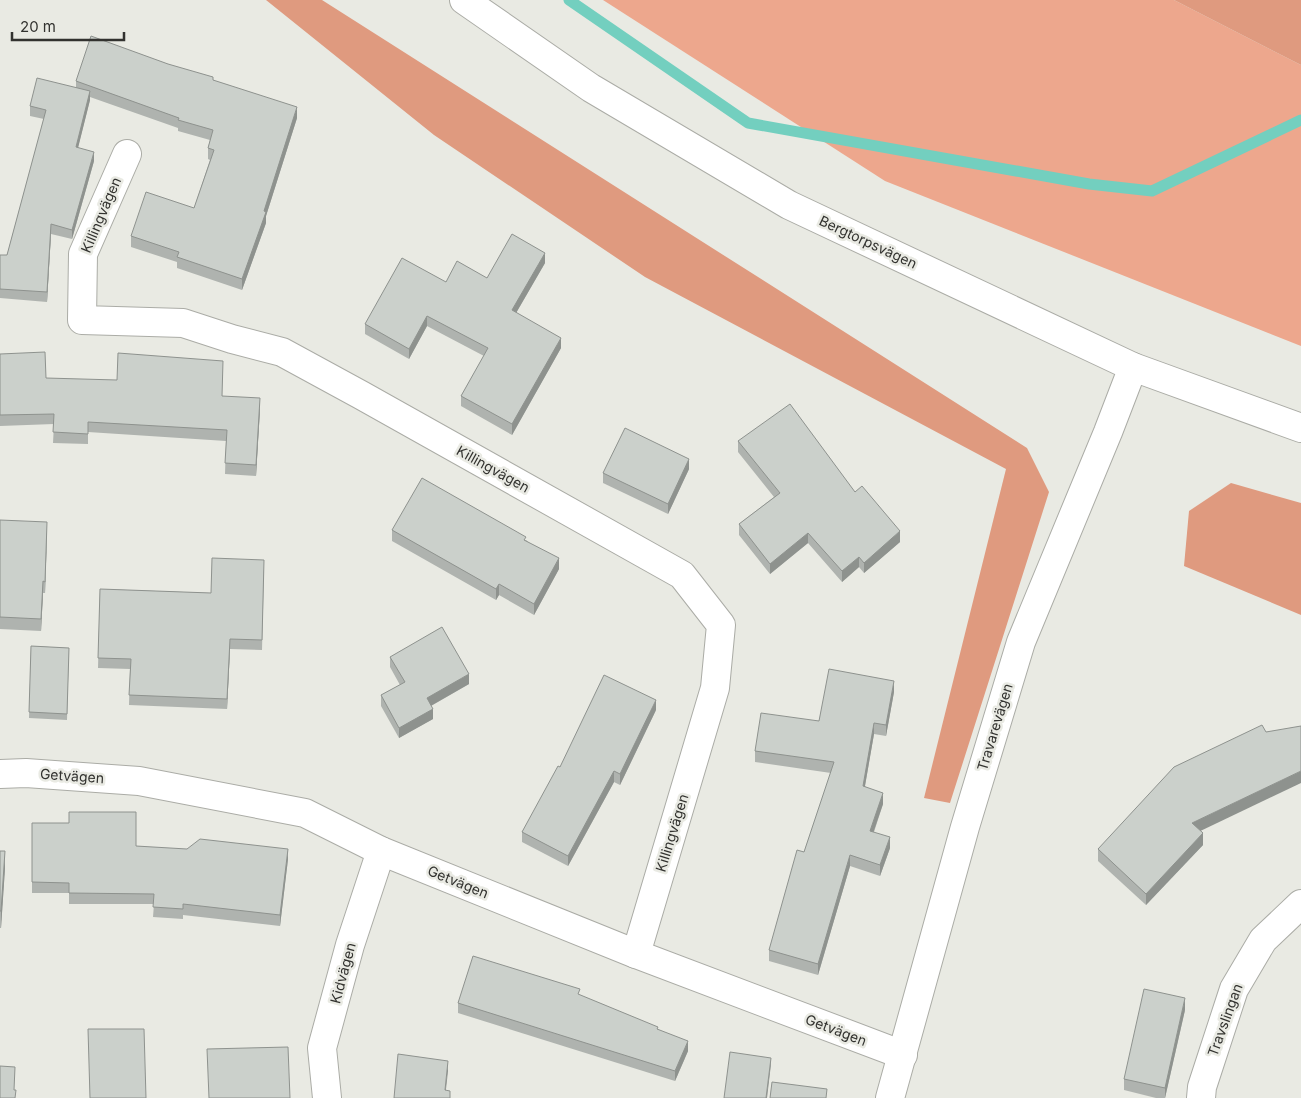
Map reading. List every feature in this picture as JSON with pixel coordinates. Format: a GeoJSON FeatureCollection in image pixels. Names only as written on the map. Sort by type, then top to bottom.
{"type":"FeatureCollection","features":[{"type":"Feature","properties":{"kind":"street","name":"Bergtorpsvägen"},"geometry":{"type":"LineString","coordinates":[[464,0],[591,88],[789,205],[1133,367],[1301,428]]}},
{"type":"Feature","properties":{"kind":"street","name":"Killingvägen"},"geometry":{"type":"LineString","coordinates":[[127,154],[83,254],[82,320],[183,323],[232,339],[282,352],[682,575],[721,625],[715,688],[636,954]]}},
{"type":"Feature","properties":{"kind":"street","name":"Travarevägen"},"geometry":{"type":"LineString","coordinates":[[890,1098],[965,827],[1021,642],[1133,367]]}},
{"type":"Feature","properties":{"kind":"street","name":"Getvägen"},"geometry":{"type":"LineString","coordinates":[[0,774],[26,773],[139,781],[305,813],[381,851],[636,954],[902,1055]]}},
{"type":"Feature","properties":{"kind":"street","name":"Kidvägen"},"geometry":{"type":"LineString","coordinates":[[327,1098],[322,1048],[350,945],[381,851]]}},
{"type":"Feature","properties":{"kind":"street","name":"Travslingan"},"geometry":{"type":"LineString","coordinates":[[1201,1098],[1202,1087],[1234,989],[1263,940],[1301,904]]}},
{"type":"Feature","properties":{"kind":"shaded area"},"geometry":{"type":"Polygon","coordinates":[[[266,0],[322,0],[1027,448],[1049,492],[950,803],[924,798],[1006,469],[645,277],[434,135],[266,0]]]}},
{"type":"Feature","properties":{"kind":"shaded area"},"geometry":{"type":"Polygon","coordinates":[[[603,0],[1174,0],[1301,65],[1301,346],[885,181],[603,0]]]}},
{"type":"Feature","properties":{"kind":"shaded area"},"geometry":{"type":"Polygon","coordinates":[[[1174,0],[1301,0],[1301,65],[1174,0]]]}},
{"type":"Feature","properties":{"kind":"shaded area"},"geometry":{"type":"Polygon","coordinates":[[[1231,483],[1301,503],[1301,615],[1184,566],[1189,511],[1231,483]]]}},
{"type":"Feature","properties":{"kind":"building"},"geometry":{"type":"Polygon","coordinates":[[[91,36],[168,64],[213,77],[213,80],[297,107],[264,211],[266,212],[242,279],[177,257],[179,252],[131,236],[146,192],[194,208],[214,150],[208,148],[213,130],[178,120],[179,118],[76,81],[91,36]]]}},
{"type":"Feature","properties":{"kind":"building"},"geometry":{"type":"Polygon","coordinates":[[[37,78],[90,91],[76,147],[94,152],[72,230],[51,224],[47,292],[0,289],[0,255],[7,255],[46,110],[30,106],[37,78]]]}},
{"type":"Feature","properties":{"kind":"building"},"geometry":{"type":"Polygon","coordinates":[[[512,234],[545,253],[512,310],[561,338],[512,424],[461,396],[488,348],[427,316],[409,349],[365,324],[402,258],[446,282],[457,261],[487,278],[512,234]]]}},
{"type":"Feature","properties":{"kind":"building"},"geometry":{"type":"Polygon","coordinates":[[[45,352],[46,378],[117,380],[118,353],[223,361],[222,396],[260,398],[256,465],[225,463],[227,430],[88,422],[88,434],[53,432],[54,414],[0,415],[0,354],[45,352]]]}},
{"type":"Feature","properties":{"kind":"building"},"geometry":{"type":"Polygon","coordinates":[[[790,404],[855,492],[862,486],[900,531],[864,563],[859,557],[842,571],[808,533],[770,564],[739,524],[780,493],[738,441],[790,404]]]}},
{"type":"Feature","properties":{"kind":"building"},"geometry":{"type":"Polygon","coordinates":[[[625,428],[689,459],[668,504],[603,473],[625,428]]]}},
{"type":"Feature","properties":{"kind":"building"},"geometry":{"type":"Polygon","coordinates":[[[422,478],[526,537],[524,540],[559,558],[534,604],[499,584],[496,589],[392,530],[422,478]]]}},
{"type":"Feature","properties":{"kind":"building"},"geometry":{"type":"Polygon","coordinates":[[[0,520],[47,522],[45,582],[43,581],[41,619],[0,617],[0,520]]]}},
{"type":"Feature","properties":{"kind":"building"},"geometry":{"type":"Polygon","coordinates":[[[212,558],[264,560],[262,640],[230,639],[227,699],[129,695],[131,659],[98,658],[100,589],[211,593],[212,558]]]}},
{"type":"Feature","properties":{"kind":"building"},"geometry":{"type":"Polygon","coordinates":[[[442,627],[469,674],[427,698],[433,709],[399,728],[381,695],[405,682],[390,657],[442,627]]]}},
{"type":"Feature","properties":{"kind":"building"},"geometry":{"type":"Polygon","coordinates":[[[31,646],[69,648],[67,714],[29,712],[31,646]]]}},
{"type":"Feature","properties":{"kind":"building"},"geometry":{"type":"Polygon","coordinates":[[[829,669],[894,681],[886,725],[874,723],[863,786],[883,793],[870,831],[890,837],[880,865],[850,855],[818,964],[769,950],[797,850],[804,852],[834,762],[755,751],[761,713],[819,721],[829,669]]]}},
{"type":"Feature","properties":{"kind":"building"},"geometry":{"type":"Polygon","coordinates":[[[604,675],[656,700],[620,774],[614,771],[568,856],[522,832],[558,766],[560,767],[604,675]]]}},
{"type":"Feature","properties":{"kind":"building"},"geometry":{"type":"Polygon","coordinates":[[[1262,725],[1266,732],[1301,726],[1301,771],[1192,823],[1203,833],[1146,894],[1098,849],[1174,767],[1262,725]]]}},
{"type":"Feature","properties":{"kind":"building"},"geometry":{"type":"Polygon","coordinates":[[[69,812],[136,812],[136,846],[187,849],[200,839],[288,849],[280,915],[183,904],[183,909],[153,907],[154,894],[69,893],[69,883],[32,882],[32,823],[69,823],[69,812]]]}},
{"type":"Feature","properties":{"kind":"building"},"geometry":{"type":"Polygon","coordinates":[[[0,851],[5,851],[1,911],[0,911],[0,851]]]}},
{"type":"Feature","properties":{"kind":"building"},"geometry":{"type":"Polygon","coordinates":[[[473,956],[580,989],[578,994],[688,1041],[675,1071],[458,1003],[473,956]]]}},
{"type":"Feature","properties":{"kind":"building"},"geometry":{"type":"Polygon","coordinates":[[[1144,989],[1185,998],[1165,1088],[1124,1079],[1144,989]]]}},
{"type":"Feature","properties":{"kind":"building"},"geometry":{"type":"Polygon","coordinates":[[[88,1029],[144,1029],[146,1098],[90,1098],[88,1029]]]}},
{"type":"Feature","properties":{"kind":"building"},"geometry":{"type":"Polygon","coordinates":[[[288,1047],[290,1098],[209,1098],[207,1049],[288,1047]]]}},
{"type":"Feature","properties":{"kind":"building"},"geometry":{"type":"Polygon","coordinates":[[[730,1052],[771,1058],[766,1098],[724,1098],[730,1052]]]}},
{"type":"Feature","properties":{"kind":"building"},"geometry":{"type":"Polygon","coordinates":[[[398,1054],[448,1061],[445,1090],[450,1091],[450,1098],[394,1098],[398,1054]]]}},
{"type":"Feature","properties":{"kind":"building"},"geometry":{"type":"Polygon","coordinates":[[[0,1066],[15,1067],[15,1098],[0,1098],[0,1066]]]}},
{"type":"Feature","properties":{"kind":"building"},"geometry":{"type":"Polygon","coordinates":[[[772,1082],[827,1089],[826,1098],[770,1098],[772,1082]]]}},
{"type":"Feature","properties":{"kind":"waterway"},"geometry":{"type":"LineString","coordinates":[[569,0],[748,123],[1089,184],[1152,191],[1301,120]]}}]}
